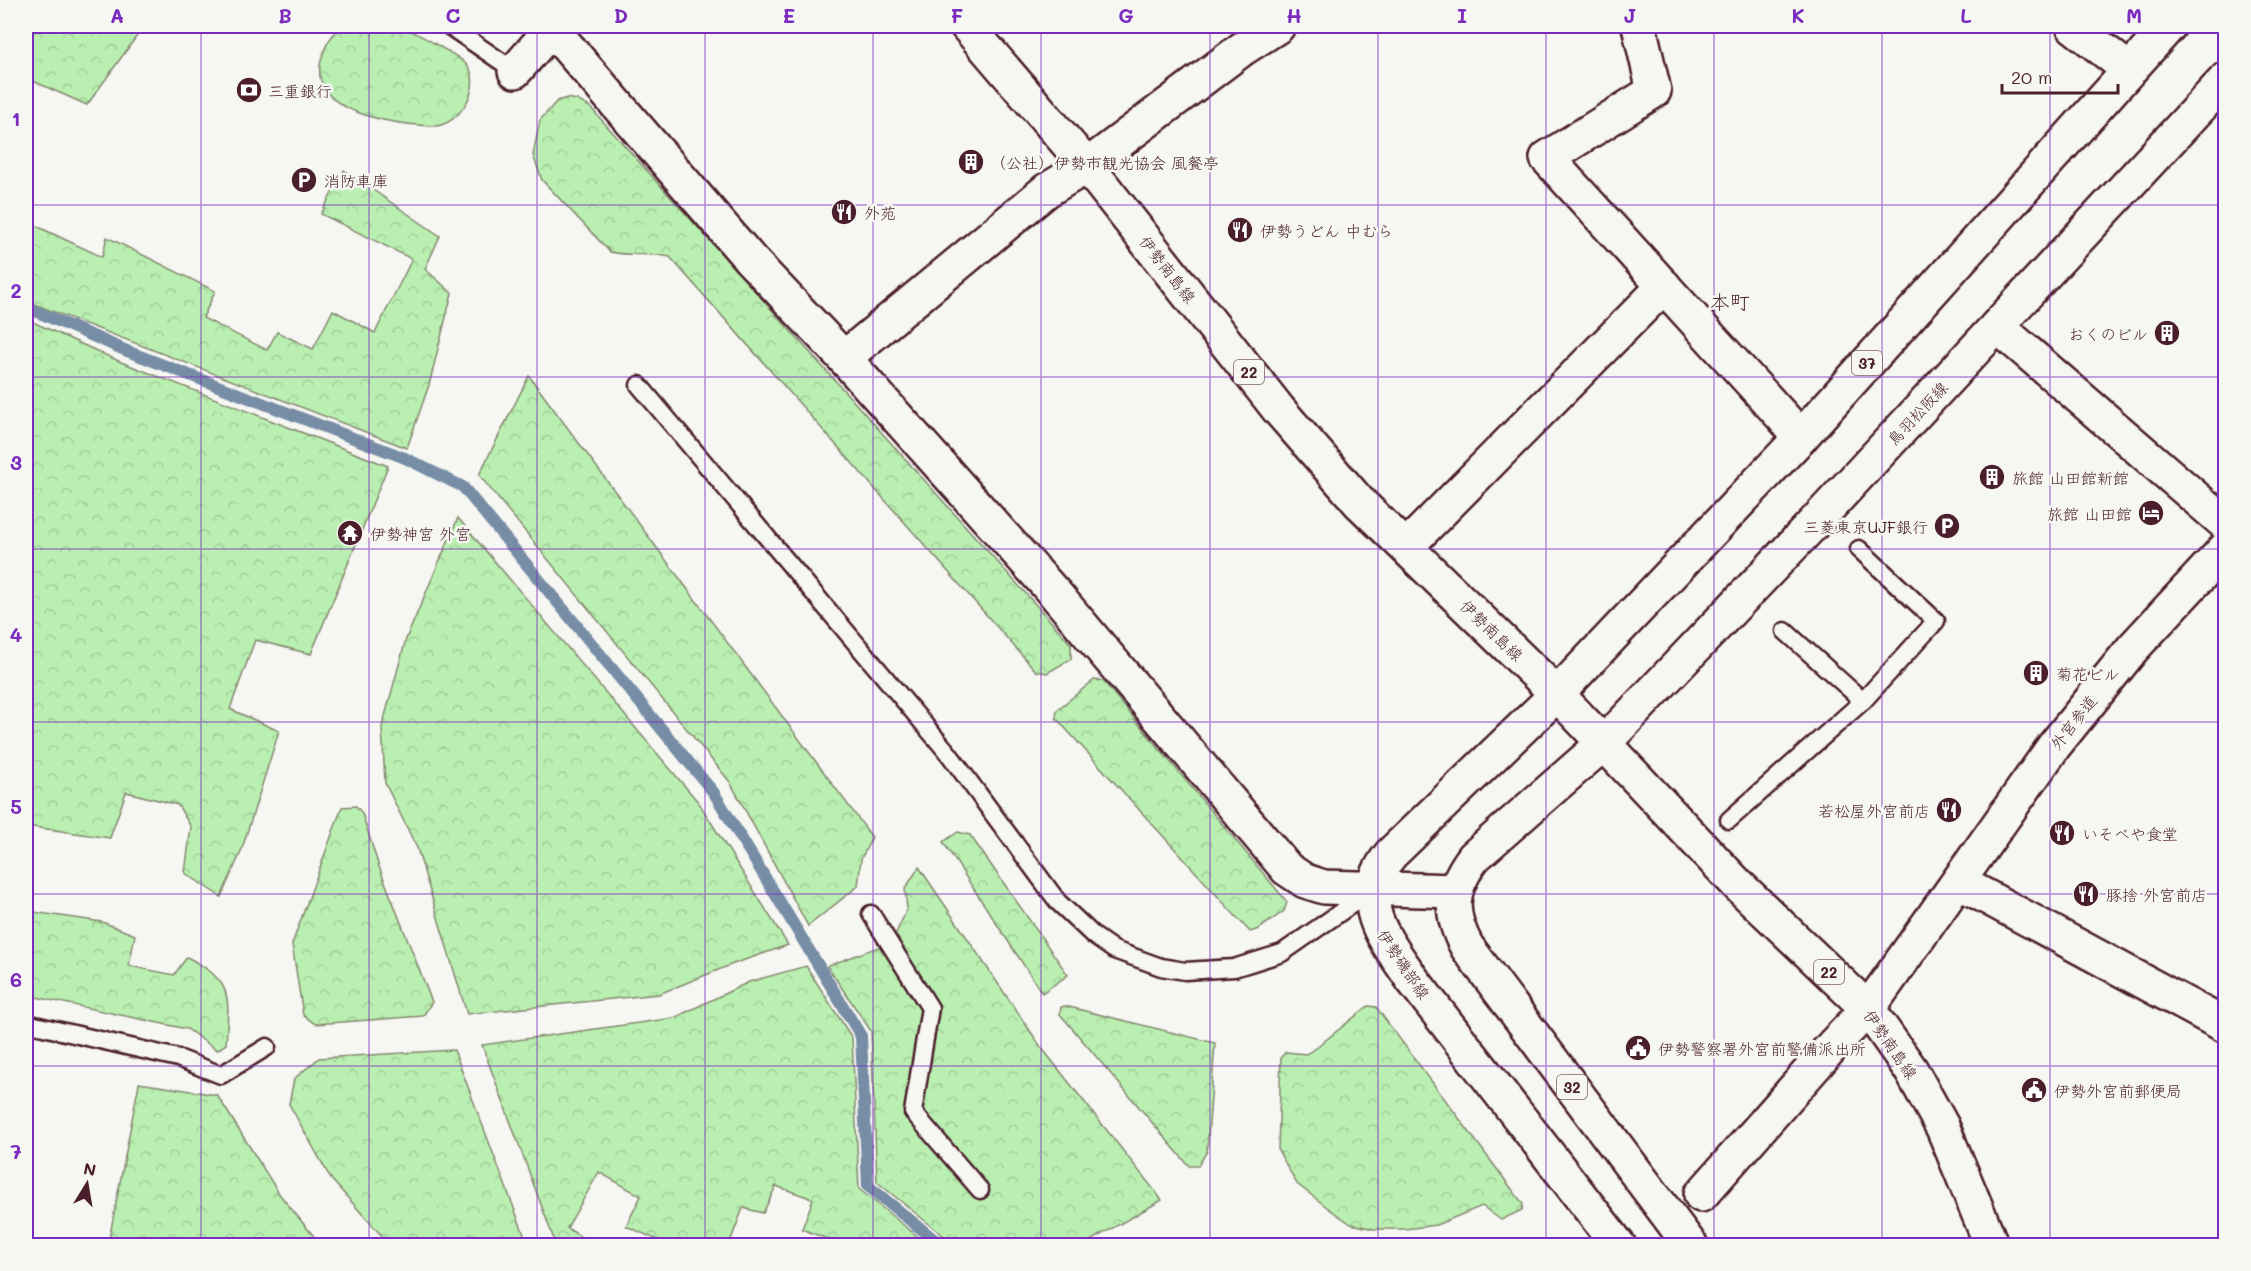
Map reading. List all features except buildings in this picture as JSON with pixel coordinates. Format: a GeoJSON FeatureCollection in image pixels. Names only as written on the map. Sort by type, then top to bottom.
{"type":"FeatureCollection","features":[{"type":"Feature","properties":{"kind":"main road","name":"伊勢南島線"},"geometry":{"type":"LineString","coordinates":[[967,26],[1087,166],[1279,410],[1359,502],[1557,694],[1738,885],[1868,1009],[1911,1070],[1943,1128],[1992,1245]]}},
{"type":"Feature","properties":{"kind":"main road"},"geometry":{"type":"LineString","coordinates":[[844,358],[1047,190],[1087,166],[1278,26]]}},
{"type":"Feature","properties":{"kind":"main road"},"geometry":{"type":"LineString","coordinates":[[1639,26],[1654,91],[1547,158],[1801,437]]}},
{"type":"Feature","properties":{"kind":"main road"},"geometry":{"type":"LineString","coordinates":[[2073,26],[2129,70]]}},
{"type":"Feature","properties":{"kind":"main road","name":"37"},"geometry":{"type":"LineString","coordinates":[[1557,694],[1801,437],[2169,26]]}},
{"type":"Feature","properties":{"kind":"main road"},"geometry":{"type":"LineString","coordinates":[[514,71],[553,27],[743,251],[844,358],[1057,596],[1287,869],[1305,881],[1324,887],[1455,891]]}},
{"type":"Feature","properties":{"kind":"main road","name":"鳥羽松阪線"},"geometry":{"type":"LineString","coordinates":[[1604,743],[1815,522],[2226,79]]}},
{"type":"Feature","properties":{"kind":"main road"},"geometry":{"type":"LineString","coordinates":[[1406,547],[1664,286]]}},
{"type":"Feature","properties":{"kind":"main road"},"geometry":{"type":"LineString","coordinates":[[1997,326],[2226,524]]}},
{"type":"Feature","properties":{"kind":"main road","name":"外宮参道"},"geometry":{"type":"LineString","coordinates":[[1701,1195],[1834,1044],[1868,1009],[2054,746],[2133,648],[2226,548]]}},
{"type":"Feature","properties":{"kind":"main road","name":"伊勢磯部線"},"geometry":{"type":"LineString","coordinates":[[1557,694],[1391,854],[1382,866],[1374,889],[1373,910],[1379,930],[1412,979],[1619,1245]]}},
{"type":"Feature","properties":{"kind":"main road","name":"32"},"geometry":{"type":"LineString","coordinates":[[1604,743],[1474,857],[1460,876],[1455,891],[1456,927],[1467,947],[1691,1245]]}},
{"type":"Feature","properties":{"kind":"main road"},"geometry":{"type":"LineString","coordinates":[[1959,882],[2226,1026]]}},
{"type":"Feature","properties":{"kind":"lane"},"geometry":{"type":"LineString","coordinates":[[449,26],[514,71]]}},
{"type":"Feature","properties":{"kind":"lane"},"geometry":{"type":"LineString","coordinates":[[639,386],[949,754],[1058,902],[1094,936],[1137,960],[1161,967],[1193,971],[1234,968],[1282,953],[1374,889]]}},
{"type":"Feature","properties":{"kind":"lane"},"geometry":{"type":"LineString","coordinates":[[1729,820],[1863,700],[1936,621],[1859,549]]}},
{"type":"Feature","properties":{"kind":"lane"},"geometry":{"type":"LineString","coordinates":[[1785,631],[1863,700]]}},
{"type":"Feature","properties":{"kind":"lane"},"geometry":{"type":"LineString","coordinates":[[871,914],[930,1008],[913,1112],[980,1190]]}},
{"type":"Feature","properties":{"kind":"lane"},"geometry":{"type":"LineString","coordinates":[[26,1023],[178,1058],[221,1075],[267,1047]]}},
{"type":"Feature","properties":{"kind":"green space"},"geometry":{"type":"Polygon","coordinates":[[[26,26],[127,26],[139,33],[87,105],[26,78],[26,26]]]}},
{"type":"Feature","properties":{"kind":"green space"},"geometry":{"type":"Polygon","coordinates":[[[346,26],[386,26],[406,29],[465,63],[471,72],[471,92],[460,112],[452,120],[442,125],[416,125],[376,118],[356,112],[339,103],[326,91],[320,76],[322,57],[328,42],[337,31],[346,26]]]}},
{"type":"Feature","properties":{"kind":"green space"},"geometry":{"type":"Polygon","coordinates":[[[567,98],[590,107],[1071,644],[1071,659],[1047,673],[1036,671],[670,257],[610,252],[542,180],[533,155],[540,120],[557,101],[567,98]]]}},
{"type":"Feature","properties":{"kind":"green space"},"geometry":{"type":"Polygon","coordinates":[[[344,170],[440,236],[425,269],[452,293],[429,385],[407,448],[26,301],[26,231],[32,224],[102,257],[107,237],[215,291],[203,318],[267,350],[277,332],[313,349],[333,310],[375,333],[412,259],[321,214],[344,170]]]}},
{"type":"Feature","properties":{"kind":"green space"},"geometry":{"type":"Polygon","coordinates":[[[26,319],[121,362],[388,466],[311,654],[255,640],[230,709],[279,731],[241,852],[221,897],[185,873],[191,827],[178,805],[126,792],[110,838],[26,826],[26,319]]]}},
{"type":"Feature","properties":{"kind":"green space"},"geometry":{"type":"Polygon","coordinates":[[[529,376],[872,837],[861,859],[858,886],[808,926],[730,782],[479,475],[529,376]]]}},
{"type":"Feature","properties":{"kind":"green space"},"geometry":{"type":"Polygon","coordinates":[[[458,518],[699,803],[788,945],[659,994],[467,1014],[417,848],[385,783],[382,727],[406,639],[458,518]]]}},
{"type":"Feature","properties":{"kind":"green space"},"geometry":{"type":"Polygon","coordinates":[[[1094,680],[1103,681],[1287,902],[1284,911],[1259,929],[1250,932],[1056,718],[1057,710],[1094,680]]]}},
{"type":"Feature","properties":{"kind":"green space"},"geometry":{"type":"Polygon","coordinates":[[[356,806],[362,813],[378,864],[432,1002],[423,1016],[315,1024],[303,1015],[292,944],[342,807],[356,806]]]}},
{"type":"Feature","properties":{"kind":"green space"},"geometry":{"type":"Polygon","coordinates":[[[958,832],[970,835],[1068,975],[1042,993],[943,842],[958,832]]]}},
{"type":"Feature","properties":{"kind":"green space"},"geometry":{"type":"Polygon","coordinates":[[[919,867],[1041,1047],[1162,1200],[1086,1245],[955,1245],[877,1182],[871,1031],[827,966],[892,942],[907,909],[905,889],[919,867]]]}},
{"type":"Feature","properties":{"kind":"green space"},"geometry":{"type":"Polygon","coordinates":[[[26,911],[102,922],[135,935],[129,966],[174,975],[187,957],[202,966],[221,983],[225,992],[228,1013],[226,1044],[217,1050],[187,1029],[26,995],[26,911]]]}},
{"type":"Feature","properties":{"kind":"green space"},"geometry":{"type":"Polygon","coordinates":[[[806,966],[852,1038],[859,1189],[928,1245],[842,1245],[802,1229],[813,1199],[776,1186],[763,1213],[743,1208],[729,1245],[669,1245],[626,1226],[641,1196],[599,1172],[567,1228],[594,1245],[556,1245],[482,1045],[674,1018],[749,982],[806,966]]]}},
{"type":"Feature","properties":{"kind":"green space"},"geometry":{"type":"Polygon","coordinates":[[[1065,1006],[1215,1043],[1207,1151],[1198,1166],[1189,1166],[1060,1014],[1061,1007],[1065,1006]]]}},
{"type":"Feature","properties":{"kind":"green space"},"geometry":{"type":"Polygon","coordinates":[[[1368,1006],[1376,1007],[1523,1204],[1522,1210],[1501,1220],[1482,1206],[1436,1225],[1405,1229],[1374,1229],[1351,1224],[1297,1184],[1278,1150],[1281,1057],[1286,1052],[1306,1054],[1312,1051],[1368,1006]]]}},
{"type":"Feature","properties":{"kind":"green space"},"geometry":{"type":"Polygon","coordinates":[[[454,1050],[528,1245],[390,1245],[331,1179],[289,1104],[294,1079],[319,1058],[454,1050]]]}},
{"type":"Feature","properties":{"kind":"green space"},"geometry":{"type":"Polygon","coordinates":[[[139,1083],[217,1095],[280,1195],[321,1245],[108,1245],[139,1083]]]}},
{"type":"Feature","properties":{"kind":"waterway"},"geometry":{"type":"LineString","coordinates":[[26,307],[127,351],[405,458],[463,487],[714,793],[861,1036],[868,1186],[942,1246]]}},
{"type":"Feature","properties":{"kind":"place","name":"三重銀行"},"geometry":{"type":"Point","coordinates":[249,90]}},
{"type":"Feature","properties":{"kind":"place","name":"（公社）伊勢市観光協会 風餐亭"},"geometry":{"type":"Point","coordinates":[971,162]}},
{"type":"Feature","properties":{"kind":"place","name":"消防車庫"},"geometry":{"type":"Point","coordinates":[304,180]}},
{"type":"Feature","properties":{"kind":"place","name":"外苑"},"geometry":{"type":"Point","coordinates":[844,212]}},
{"type":"Feature","properties":{"kind":"place","name":"伊勢うどん 中むら"},"geometry":{"type":"Point","coordinates":[1240,230]}},
{"type":"Feature","properties":{"kind":"place","name":"おくのビル"},"geometry":{"type":"Point","coordinates":[2167,333]}},
{"type":"Feature","properties":{"kind":"place","name":"旅館 山田館新館"},"geometry":{"type":"Point","coordinates":[1992,477]}},
{"type":"Feature","properties":{"kind":"place","name":"旅館 山田館"},"geometry":{"type":"Point","coordinates":[2151,513]}},
{"type":"Feature","properties":{"kind":"place","name":"三菱東京UJF銀行"},"geometry":{"type":"Point","coordinates":[1947,526]}},
{"type":"Feature","properties":{"kind":"place","name":"伊勢神宮 外宮"},"geometry":{"type":"Point","coordinates":[350,533]}},
{"type":"Feature","properties":{"kind":"place","name":"菊花ビル"},"geometry":{"type":"Point","coordinates":[2036,673]}},
{"type":"Feature","properties":{"kind":"place","name":"若松屋外宮前店"},"geometry":{"type":"Point","coordinates":[1949,810]}},
{"type":"Feature","properties":{"kind":"place","name":"いそべや食堂"},"geometry":{"type":"Point","coordinates":[2062,833]}},
{"type":"Feature","properties":{"kind":"place","name":"豚捨 外宮前店"},"geometry":{"type":"Point","coordinates":[2086,894]}},
{"type":"Feature","properties":{"kind":"place","name":"伊勢警察署外宮前警備派出所"},"geometry":{"type":"Point","coordinates":[1638,1048]}},
{"type":"Feature","properties":{"kind":"place","name":"伊勢外宮前郵便局"},"geometry":{"type":"Point","coordinates":[2034,1090]}},
{"type":"Feature","properties":{"kind":"district","name":"本町"},"geometry":{"type":"Point","coordinates":[1730,301]}}]}
